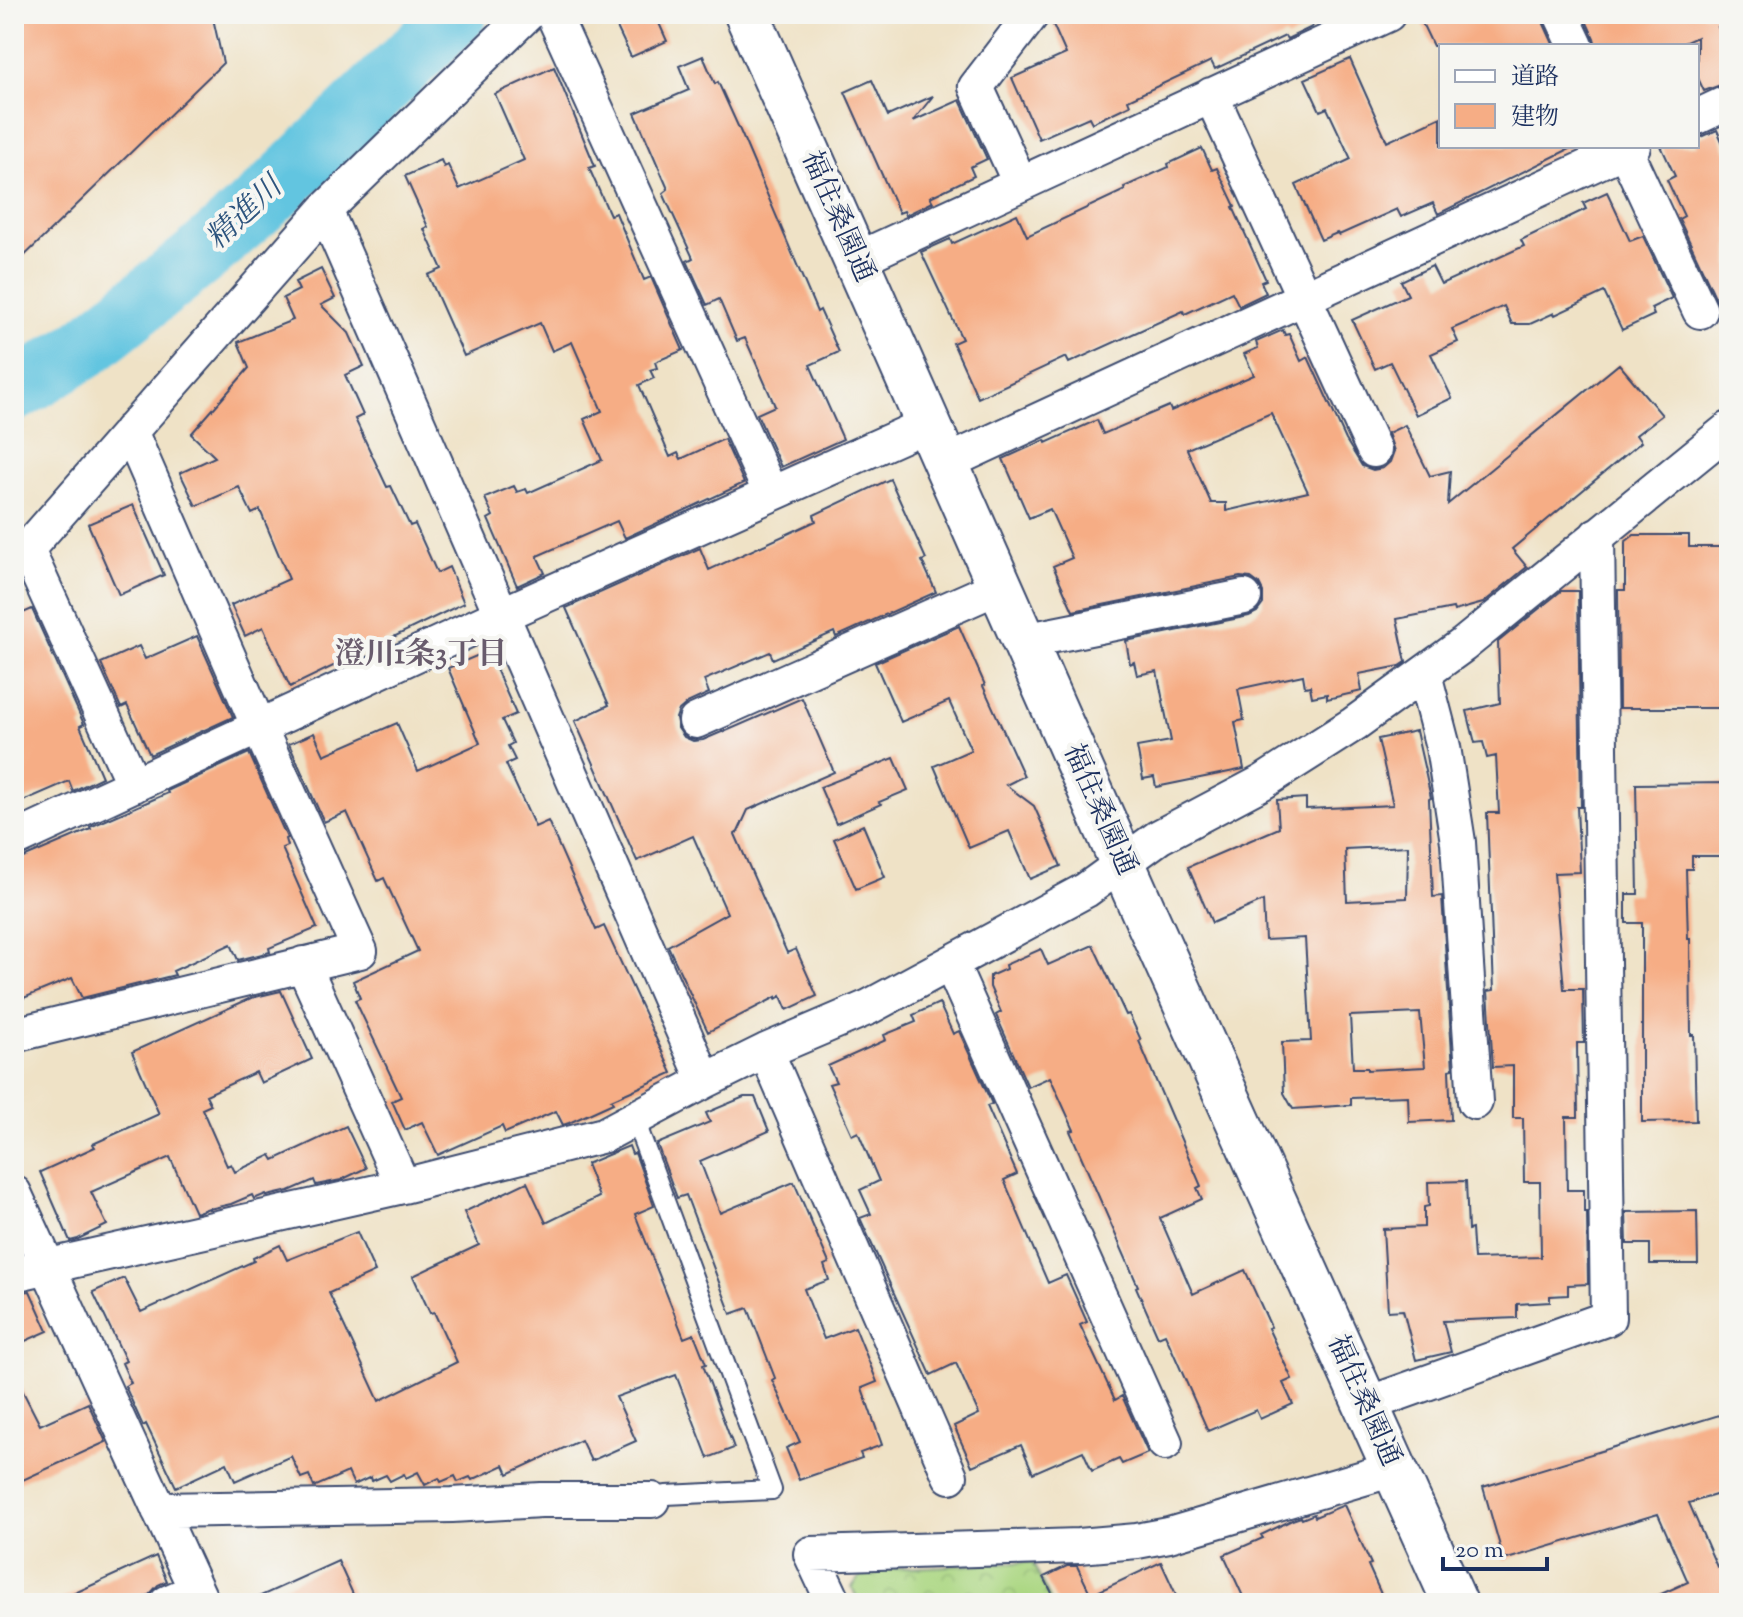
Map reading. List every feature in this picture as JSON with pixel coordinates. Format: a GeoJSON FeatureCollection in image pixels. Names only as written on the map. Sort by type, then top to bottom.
{"type":"FeatureCollection","features":[{"type":"Feature","properties":{"kind":"street"},"geometry":{"type":"LineString","coordinates":[[134,785],[21,557],[325,210],[527,14]]}},
{"type":"Feature","properties":{"kind":"street"},"geometry":{"type":"LineString","coordinates":[[553,14],[771,494]]}},
{"type":"Feature","properties":{"kind":"street","name":"福住桑園通"},"geometry":{"type":"LineString","coordinates":[[747,14],[1123,864],[1455,1603]]}},
{"type":"Feature","properties":{"kind":"street"},"geometry":{"type":"LineString","coordinates":[[1020,183],[976,87],[1032,14]]}},
{"type":"Feature","properties":{"kind":"street"},"geometry":{"type":"LineString","coordinates":[[856,260],[1211,95],[1345,23],[1388,14]]}},
{"type":"Feature","properties":{"kind":"street"},"geometry":{"type":"LineString","coordinates":[[1561,14],[1575,44]]}},
{"type":"Feature","properties":{"kind":"street"},"geometry":{"type":"LineString","coordinates":[[1211,95],[1374,450]]}},
{"type":"Feature","properties":{"kind":"street"},"geometry":{"type":"LineString","coordinates":[[1699,116],[1729,102]]}},
{"type":"Feature","properties":{"kind":"street"},"geometry":{"type":"LineString","coordinates":[[946,463],[1625,148]]}},
{"type":"Feature","properties":{"kind":"street"},"geometry":{"type":"LineString","coordinates":[[1627,148],[1700,311]]}},
{"type":"Feature","properties":{"kind":"street"},"geometry":{"type":"LineString","coordinates":[[325,210],[705,1081]]}},
{"type":"Feature","properties":{"kind":"street"},"geometry":{"type":"LineString","coordinates":[[14,840],[501,615],[928,424]]}},
{"type":"Feature","properties":{"kind":"street"},"geometry":{"type":"LineString","coordinates":[[14,1274],[403,1186],[604,1135],[766,1051],[869,1007],[1086,890],[1159,837],[1263,782],[1341,733],[1424,674],[1729,429]]}},
{"type":"Feature","properties":{"kind":"street"},"geometry":{"type":"LineString","coordinates":[[14,1035],[360,951],[130,431]]}},
{"type":"Feature","properties":{"kind":"street"},"geometry":{"type":"LineString","coordinates":[[1365,1405],[1608,1318],[1597,535]]}},
{"type":"Feature","properties":{"kind":"street"},"geometry":{"type":"LineString","coordinates":[[696,721],[1000,586]]}},
{"type":"Feature","properties":{"kind":"street"},"geometry":{"type":"LineString","coordinates":[[1024,641],[1244,597]]}},
{"type":"Feature","properties":{"kind":"street"},"geometry":{"type":"LineString","coordinates":[[1424,674],[1443,747],[1458,842],[1475,1102]]}},
{"type":"Feature","properties":{"kind":"street"},"geometry":{"type":"LineString","coordinates":[[303,964],[403,1186]]}},
{"type":"Feature","properties":{"kind":"street"},"geometry":{"type":"LineString","coordinates":[[951,964],[1165,1443]]}},
{"type":"Feature","properties":{"kind":"street"},"geometry":{"type":"LineString","coordinates":[[766,1051],[950,1476]]}},
{"type":"Feature","properties":{"kind":"street"},"geometry":{"type":"LineString","coordinates":[[14,1193],[159,1510],[188,1599]]}},
{"type":"Feature","properties":{"kind":"street"},"geometry":{"type":"LineString","coordinates":[[834,1603],[811,1554],[1079,1546],[1137,1541],[1169,1535],[1394,1469]]}},
{"type":"Feature","properties":{"kind":"street"},"geometry":{"type":"LineString","coordinates":[[159,1510],[652,1500]]}},
{"type":"Feature","properties":{"kind":"lane"},"geometry":{"type":"LineString","coordinates":[[635,1120],[772,1490],[666,1495],[652,1500]]}},
{"type":"Feature","properties":{"kind":"green space"},"geometry":{"type":"Polygon","coordinates":[[[1032,1562],[1052,1603],[859,1603],[852,1587],[866,1570],[1032,1562]]]}},
{"type":"Feature","properties":{"kind":"building"},"geometry":{"type":"Polygon","coordinates":[[[14,14],[212,14],[223,63],[14,266],[14,14]]]}},
{"type":"Feature","properties":{"kind":"building"},"geometry":{"type":"Polygon","coordinates":[[[635,14],[655,14],[667,41],[631,57],[615,23],[635,14]]]}},
{"type":"Feature","properties":{"kind":"building"},"geometry":{"type":"Polygon","coordinates":[[[1052,14],[1333,14],[1287,39],[1285,36],[1215,69],[1211,61],[1128,100],[1130,105],[1092,123],[1089,117],[1039,139],[1012,78],[1066,54],[1051,20],[1052,14]]]}},
{"type":"Feature","properties":{"kind":"building"},"geometry":{"type":"Polygon","coordinates":[[[1442,14],[1541,14],[1553,44],[1433,46],[1422,23],[1442,14]]]}},
{"type":"Feature","properties":{"kind":"building"},"geometry":{"type":"Polygon","coordinates":[[[1583,14],[1729,14],[1729,22],[1718,27],[1729,50],[1729,82],[1704,91],[1699,80],[1697,37],[1681,44],[1596,44],[1583,14]]]}},
{"type":"Feature","properties":{"kind":"building"},"geometry":{"type":"Polygon","coordinates":[[[703,56],[742,135],[817,312],[820,310],[839,352],[810,365],[843,439],[781,467],[757,414],[775,406],[745,338],[737,341],[719,299],[707,305],[687,261],[693,258],[663,193],[668,189],[635,113],[689,90],[679,66],[703,56]]]}},
{"type":"Feature","properties":{"kind":"building"},"geometry":{"type":"Polygon","coordinates":[[[1350,59],[1387,142],[1439,118],[1439,148],[1571,148],[1438,214],[1433,203],[1401,217],[1397,209],[1321,240],[1296,185],[1351,159],[1327,108],[1320,111],[1305,79],[1350,59]]]}},
{"type":"Feature","properties":{"kind":"building"},"geometry":{"type":"Polygon","coordinates":[[[554,67],[595,166],[589,168],[610,215],[616,213],[644,280],[651,277],[683,350],[655,362],[657,368],[650,370],[654,378],[639,385],[670,457],[678,453],[681,459],[724,439],[744,483],[625,538],[617,521],[537,556],[545,573],[517,586],[488,519],[493,516],[485,498],[514,486],[517,492],[526,489],[528,493],[602,460],[584,419],[602,411],[572,342],[552,351],[540,323],[464,356],[428,275],[442,269],[424,229],[428,227],[405,176],[441,160],[444,167],[448,165],[459,189],[524,160],[495,94],[554,67]]]}},
{"type":"Feature","properties":{"kind":"building"},"geometry":{"type":"Polygon","coordinates":[[[872,80],[888,116],[933,96],[913,121],[960,100],[987,159],[970,167],[974,176],[930,197],[933,202],[906,215],[904,211],[899,213],[845,92],[872,80]]]}},
{"type":"Feature","properties":{"kind":"building"},"geometry":{"type":"Polygon","coordinates":[[[1717,130],[1729,157],[1729,330],[1718,317],[1718,303],[1679,219],[1684,216],[1667,180],[1675,176],[1662,148],[1699,148],[1699,138],[1717,130]]]}},
{"type":"Feature","properties":{"kind":"building"},"geometry":{"type":"Polygon","coordinates":[[[1202,148],[1212,170],[1217,168],[1235,206],[1266,280],[1261,282],[1266,293],[1239,306],[1232,292],[1069,363],[1066,357],[978,398],[953,343],[962,339],[921,252],[950,239],[952,244],[1017,214],[1027,236],[1125,190],[1124,187],[1202,148]]]}},
{"type":"Feature","properties":{"kind":"building"},"geometry":{"type":"Polygon","coordinates":[[[1607,192],[1630,241],[1643,236],[1672,298],[1651,308],[1654,315],[1622,330],[1604,292],[1530,324],[1512,324],[1504,306],[1452,329],[1458,342],[1431,354],[1452,398],[1416,415],[1390,362],[1375,369],[1352,320],[1408,295],[1401,281],[1432,266],[1441,284],[1524,246],[1521,240],[1586,209],[1583,203],[1607,192]]]}},
{"type":"Feature","properties":{"kind":"building"},"geometry":{"type":"Polygon","coordinates":[[[321,269],[335,298],[321,305],[349,333],[364,366],[345,375],[363,415],[355,419],[387,487],[391,486],[410,526],[415,524],[437,573],[449,567],[464,603],[290,687],[263,627],[245,636],[231,605],[289,579],[260,510],[252,514],[239,487],[196,506],[180,473],[215,457],[191,434],[249,368],[238,342],[293,320],[283,298],[299,290],[295,282],[321,269]]]}},
{"type":"Feature","properties":{"kind":"building"},"geometry":{"type":"Polygon","coordinates":[[[1283,330],[1285,335],[1289,334],[1301,361],[1308,357],[1346,440],[1362,466],[1373,470],[1383,468],[1390,462],[1394,451],[1388,433],[1405,425],[1430,476],[1450,471],[1448,504],[1619,364],[1662,415],[1636,435],[1641,442],[1512,549],[1527,567],[1483,603],[1454,611],[1453,608],[1397,619],[1406,662],[1359,674],[1362,691],[1327,699],[1327,694],[1312,697],[1310,686],[1305,687],[1303,675],[1238,689],[1244,720],[1235,722],[1244,769],[1156,787],[1154,777],[1143,779],[1137,747],[1171,741],[1157,671],[1137,675],[1134,662],[1130,664],[1126,641],[1249,616],[1263,604],[1263,592],[1251,578],[1240,577],[1073,611],[1053,566],[1072,558],[1050,509],[1029,518],[1003,459],[1097,420],[1103,434],[1169,406],[1171,411],[1254,375],[1244,354],[1258,348],[1256,342],[1283,330]],[[1271,413],[1187,449],[1211,503],[1226,503],[1226,511],[1308,492],[1271,413]]]}},
{"type":"Feature","properties":{"kind":"building"},"geometry":{"type":"Polygon","coordinates":[[[890,479],[926,559],[922,561],[936,592],[836,637],[834,632],[773,659],[770,652],[704,680],[709,693],[687,703],[676,718],[684,737],[693,741],[703,740],[802,698],[834,772],[748,810],[735,834],[787,953],[796,949],[817,996],[787,1010],[781,996],[776,997],[708,1032],[668,946],[727,913],[693,836],[637,861],[575,721],[609,705],[566,608],[700,548],[709,570],[816,521],[814,515],[890,479]]]}},
{"type":"Feature","properties":{"kind":"building"},"geometry":{"type":"Polygon","coordinates":[[[133,505],[164,575],[119,595],[88,524],[133,505]]]}},
{"type":"Feature","properties":{"kind":"building"},"geometry":{"type":"Polygon","coordinates":[[[1634,535],[1689,535],[1689,547],[1729,547],[1729,708],[1619,708],[1618,590],[1625,590],[1625,542],[1634,535]]]}},
{"type":"Feature","properties":{"kind":"building"},"geometry":{"type":"Polygon","coordinates":[[[1561,591],[1578,591],[1581,807],[1577,807],[1580,872],[1554,873],[1564,989],[1583,989],[1584,1043],[1577,1043],[1578,1117],[1566,1117],[1567,1190],[1584,1190],[1588,1284],[1568,1285],[1568,1295],[1550,1296],[1550,1302],[1517,1304],[1517,1318],[1443,1321],[1451,1352],[1416,1360],[1403,1310],[1388,1311],[1383,1229],[1424,1227],[1424,1207],[1429,1206],[1428,1182],[1466,1181],[1468,1230],[1472,1229],[1474,1259],[1541,1257],[1540,1182],[1524,1182],[1523,1118],[1513,1118],[1513,1066],[1493,1067],[1488,991],[1494,990],[1487,813],[1499,813],[1496,756],[1487,758],[1483,742],[1475,743],[1467,711],[1500,703],[1498,642],[1561,591]]]}},
{"type":"Feature","properties":{"kind":"building"},"geometry":{"type":"Polygon","coordinates":[[[32,609],[84,724],[80,726],[102,777],[73,791],[69,781],[14,805],[14,617],[32,609]]]}},
{"type":"Feature","properties":{"kind":"building"},"geometry":{"type":"Polygon","coordinates":[[[959,626],[1024,776],[1006,785],[1034,806],[1061,866],[1030,879],[1009,831],[969,848],[934,766],[971,750],[949,701],[901,722],[875,663],[959,626]]]}},
{"type":"Feature","properties":{"kind":"building"},"geometry":{"type":"Polygon","coordinates":[[[197,636],[233,717],[150,755],[127,705],[121,708],[101,663],[139,646],[145,659],[197,636]]]}},
{"type":"Feature","properties":{"kind":"building"},"geometry":{"type":"Polygon","coordinates":[[[488,651],[516,714],[502,720],[513,743],[508,746],[515,760],[506,764],[535,827],[548,821],[596,930],[604,926],[672,1073],[569,1123],[563,1125],[556,1111],[505,1133],[502,1126],[438,1155],[422,1122],[405,1130],[392,1101],[401,1097],[355,1000],[360,998],[353,981],[418,951],[384,878],[378,881],[347,812],[324,822],[289,744],[314,733],[324,755],[397,723],[418,771],[480,743],[448,668],[488,651]]]}},
{"type":"Feature","properties":{"kind":"building"},"geometry":{"type":"Polygon","coordinates":[[[1416,731],[1431,798],[1433,897],[1442,896],[1453,1069],[1449,1070],[1451,1120],[1409,1122],[1408,1096],[1351,1098],[1351,1105],[1293,1109],[1284,1093],[1282,1042],[1311,1041],[1305,938],[1265,940],[1263,901],[1212,923],[1188,867],[1279,828],[1277,800],[1306,798],[1306,809],[1393,805],[1378,739],[1416,731]],[[1408,846],[1345,849],[1347,901],[1407,898],[1408,846]],[[1420,1013],[1350,1016],[1353,1068],[1425,1067],[1420,1013]]]}},
{"type":"Feature","properties":{"kind":"building"},"geometry":{"type":"Polygon","coordinates":[[[249,753],[287,838],[287,846],[282,848],[317,928],[269,948],[270,952],[238,960],[231,944],[173,971],[175,975],[82,998],[72,978],[14,1002],[14,862],[91,829],[249,753]]]}},
{"type":"Feature","properties":{"kind":"building"},"geometry":{"type":"Polygon","coordinates":[[[894,758],[908,790],[836,824],[820,787],[894,758]]]}},
{"type":"Feature","properties":{"kind":"building"},"geometry":{"type":"Polygon","coordinates":[[[1729,783],[1729,856],[1692,856],[1692,869],[1686,869],[1696,1121],[1642,1122],[1642,923],[1626,923],[1626,894],[1638,894],[1636,784],[1729,783]]]}},
{"type":"Feature","properties":{"kind":"building"},"geometry":{"type":"Polygon","coordinates":[[[863,825],[885,877],[856,889],[834,839],[863,825]]]}},
{"type":"Feature","properties":{"kind":"building"},"geometry":{"type":"Polygon","coordinates":[[[1093,945],[1141,1040],[1201,1186],[1197,1188],[1202,1199],[1160,1218],[1193,1294],[1245,1270],[1292,1379],[1283,1383],[1293,1404],[1260,1419],[1256,1410],[1208,1431],[1165,1334],[1158,1337],[1050,1077],[1028,1087],[996,1015],[1001,1012],[990,987],[990,976],[1006,969],[1005,965],[1041,949],[1048,965],[1093,945]]]}},
{"type":"Feature","properties":{"kind":"building"},"geometry":{"type":"Polygon","coordinates":[[[281,991],[312,1059],[261,1083],[256,1072],[206,1095],[211,1105],[202,1109],[227,1166],[231,1164],[235,1172],[271,1155],[274,1160],[346,1126],[366,1168],[341,1180],[316,1185],[314,1180],[289,1191],[254,1199],[252,1195],[195,1213],[170,1157],[91,1192],[107,1225],[70,1241],[40,1172],[159,1114],[132,1052],[251,998],[281,991]]]}},
{"type":"Feature","properties":{"kind":"building"},"geometry":{"type":"Polygon","coordinates":[[[939,1003],[953,1034],[959,1031],[992,1104],[987,1106],[1017,1174],[1004,1180],[1048,1283],[1066,1275],[1087,1322],[1080,1325],[1115,1400],[1122,1396],[1148,1453],[1122,1464],[1119,1459],[1092,1471],[1083,1451],[1033,1473],[1021,1445],[972,1466],[954,1426],[979,1414],[956,1363],[931,1375],[860,1218],[871,1214],[860,1190],[879,1181],[858,1132],[852,1135],[829,1084],[836,1082],[828,1066],[886,1040],[884,1035],[916,1022],[913,1015],[939,1003]]]}},
{"type":"Feature","properties":{"kind":"building"},"geometry":{"type":"Polygon","coordinates":[[[744,1097],[755,1097],[769,1131],[700,1161],[720,1213],[794,1182],[829,1263],[824,1265],[829,1280],[804,1289],[824,1339],[855,1327],[877,1382],[862,1388],[882,1445],[860,1453],[862,1458],[799,1480],[786,1448],[800,1442],[772,1380],[775,1378],[748,1308],[731,1314],[686,1195],[677,1198],[657,1144],[710,1122],[706,1113],[744,1097]]]}},
{"type":"Feature","properties":{"kind":"building"},"geometry":{"type":"Polygon","coordinates":[[[629,1146],[632,1154],[635,1153],[654,1206],[635,1214],[684,1338],[694,1334],[734,1448],[708,1458],[676,1375],[616,1397],[636,1441],[591,1461],[581,1440],[508,1474],[504,1465],[472,1480],[470,1477],[458,1482],[455,1476],[441,1482],[439,1478],[425,1485],[418,1472],[390,1481],[386,1475],[372,1481],[371,1477],[354,1485],[348,1472],[314,1487],[309,1475],[301,1478],[291,1456],[235,1481],[227,1463],[176,1487],[125,1386],[131,1383],[122,1363],[126,1361],[93,1292],[124,1278],[141,1312],[254,1261],[253,1258],[280,1245],[287,1260],[357,1232],[375,1272],[329,1293],[379,1401],[457,1362],[413,1276],[479,1245],[464,1212],[527,1182],[546,1223],[599,1197],[586,1164],[629,1146]]]}},
{"type":"Feature","properties":{"kind":"building"},"geometry":{"type":"Polygon","coordinates":[[[1697,1211],[1698,1264],[1650,1264],[1650,1244],[1627,1244],[1626,1212],[1697,1211]]]}},
{"type":"Feature","properties":{"kind":"building"},"geometry":{"type":"Polygon","coordinates":[[[30,1291],[48,1331],[14,1346],[14,1293],[30,1291]]]}},
{"type":"Feature","properties":{"kind":"building"},"geometry":{"type":"Polygon","coordinates":[[[14,1374],[40,1425],[88,1403],[106,1442],[14,1484],[14,1374]]]}},
{"type":"Feature","properties":{"kind":"building"},"geometry":{"type":"Polygon","coordinates":[[[1729,1412],[1729,1491],[1689,1503],[1717,1567],[1729,1562],[1729,1603],[1641,1603],[1688,1582],[1658,1514],[1504,1560],[1483,1487],[1729,1412]]]}},
{"type":"Feature","properties":{"kind":"building"},"geometry":{"type":"Polygon","coordinates":[[[1344,1505],[1385,1603],[1246,1603],[1224,1555],[1263,1538],[1261,1535],[1292,1520],[1314,1514],[1315,1517],[1344,1505]]]}},
{"type":"Feature","properties":{"kind":"building"},"geometry":{"type":"Polygon","coordinates":[[[156,1556],[167,1581],[149,1595],[131,1603],[53,1603],[156,1556]]]}},
{"type":"Feature","properties":{"kind":"building"},"geometry":{"type":"Polygon","coordinates":[[[338,1561],[357,1603],[245,1603],[338,1561]]]}},
{"type":"Feature","properties":{"kind":"building"},"geometry":{"type":"Polygon","coordinates":[[[1161,1562],[1180,1603],[1057,1603],[1044,1577],[1067,1566],[1077,1566],[1091,1595],[1161,1562]]]}},
{"type":"Feature","properties":{"kind":"waterway","name":"精進川"},"geometry":{"type":"LineString","coordinates":[[14,391],[82,350],[199,257],[266,199],[456,14]]}},
{"type":"Feature","properties":{"kind":"district","name":"澄川1条3丁目"},"geometry":{"type":"Point","coordinates":[421,655]}}]}
